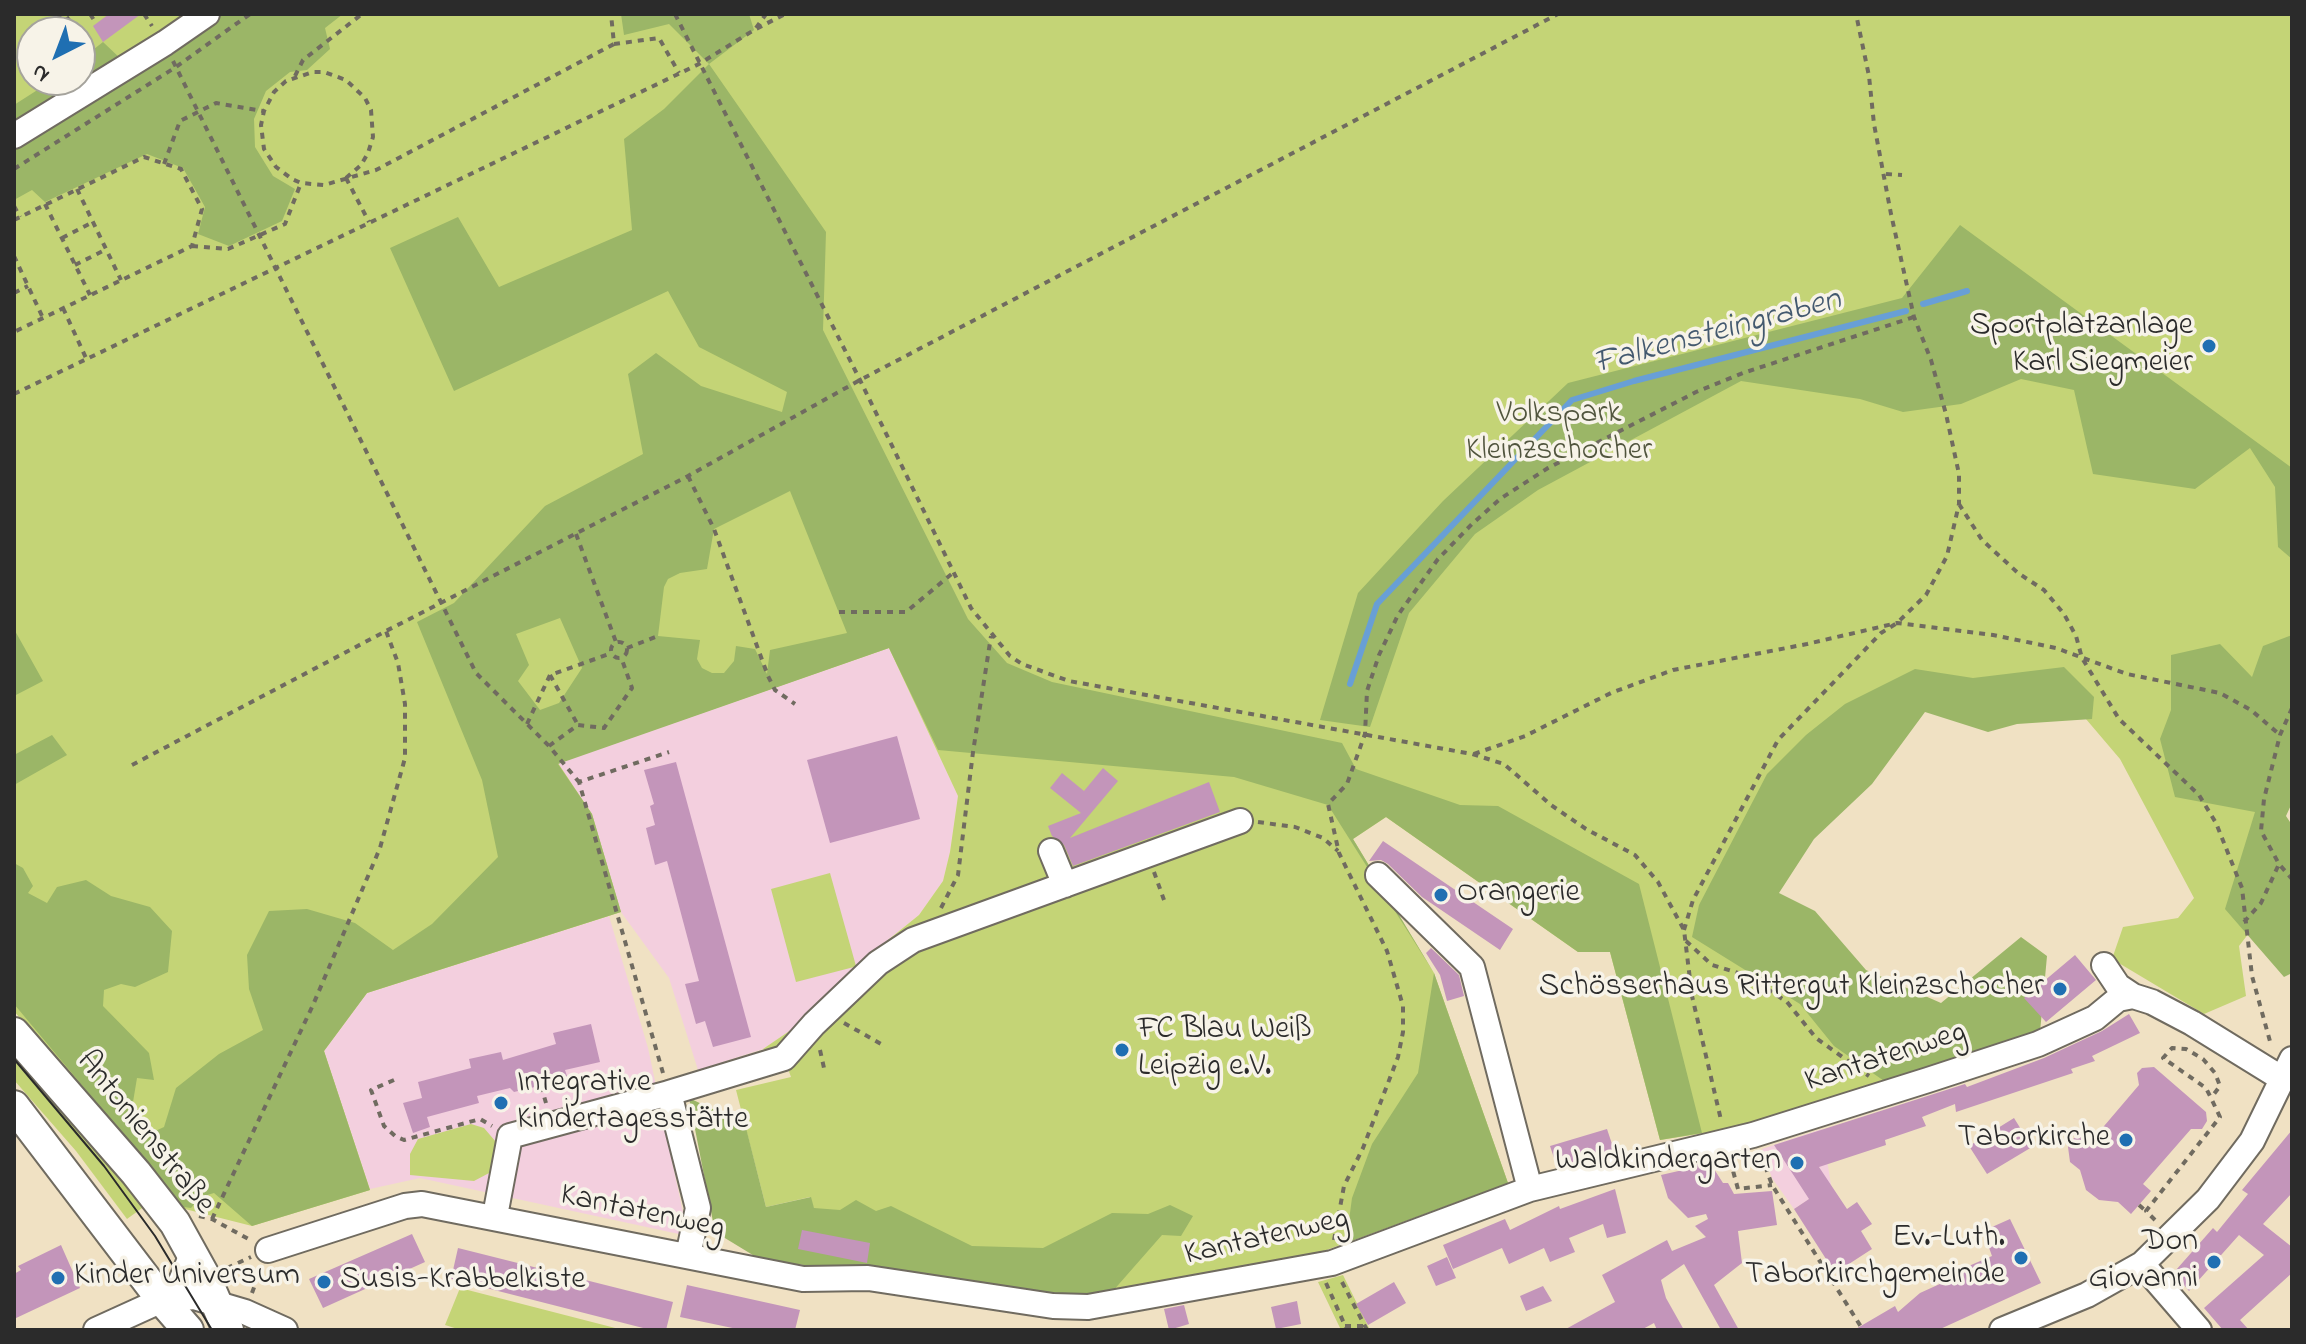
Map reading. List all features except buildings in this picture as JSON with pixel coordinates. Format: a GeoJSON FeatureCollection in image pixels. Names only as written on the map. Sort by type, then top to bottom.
{"type":"FeatureCollection","features":[{"type":"Feature","properties":{"kind":"main road","name":"Antonienstraße"},"geometry":{"type":"LineString","coordinates":[[14,1033],[136,1173],[175,1223],[223,1317]]}},
{"type":"Feature","properties":{"kind":"main road"},"geometry":{"type":"LineString","coordinates":[[19,1121],[188,1330]]}},
{"type":"Feature","properties":{"kind":"street"},"geometry":{"type":"LineString","coordinates":[[14,136],[178,23],[207,14]]}},
{"type":"Feature","properties":{"kind":"street"},"geometry":{"type":"LineString","coordinates":[[495,1216],[510,1136],[784,1058],[822,1016],[878,963],[913,940],[1240,821]]}},
{"type":"Feature","properties":{"kind":"street"},"geometry":{"type":"LineString","coordinates":[[1051,851],[1065,885]]}},
{"type":"Feature","properties":{"kind":"street"},"geometry":{"type":"LineString","coordinates":[[1378,875],[1472,967],[1530,1189]]}},
{"type":"Feature","properties":{"kind":"street"},"geometry":{"type":"LineString","coordinates":[[2002,1330],[2087,1295],[2142,1264],[2208,1199],[2252,1141],[2286,1069],[2152,1002],[2133,996],[2118,986],[2104,965]]}},
{"type":"Feature","properties":{"kind":"street","name":"Kantatenweg"},"geometry":{"type":"LineString","coordinates":[[268,1250],[405,1206],[438,1205],[803,1279],[868,1278],[1053,1306],[1088,1307],[1325,1265],[1530,1189],[1753,1135],[2038,1044],[2095,1018],[2118,999],[2133,996]]}},
{"type":"Feature","properties":{"kind":"street"},"geometry":{"type":"LineString","coordinates":[[669,1093],[698,1208],[688,1256]]}},
{"type":"Feature","properties":{"kind":"street"},"geometry":{"type":"LineString","coordinates":[[162,1300],[184,1280],[192,1254]]}},
{"type":"Feature","properties":{"kind":"street"},"geometry":{"type":"LineString","coordinates":[[2142,1264],[2199,1330]]}},
{"type":"Feature","properties":{"kind":"street"},"geometry":{"type":"LineString","coordinates":[[96,1330],[162,1300],[185,1296],[223,1317],[245,1312],[285,1330]]}},
{"type":"Feature","properties":{"kind":"path"},"geometry":{"type":"LineString","coordinates":[[57,14],[63,22],[74,14]]}},
{"type":"Feature","properties":{"kind":"path"},"geometry":{"type":"LineString","coordinates":[[14,169],[176,67],[250,14]]}},
{"type":"Feature","properties":{"kind":"path"},"geometry":{"type":"LineString","coordinates":[[295,76],[303,60],[362,14]]}},
{"type":"Feature","properties":{"kind":"path"},"geometry":{"type":"LineString","coordinates":[[611,14],[614,44]]}},
{"type":"Feature","properties":{"kind":"path"},"geometry":{"type":"LineString","coordinates":[[675,14],[971,608],[991,636],[1022,664],[1069,681],[1472,754],[1504,764],[1551,805],[1586,829],[1635,855],[1658,882],[1684,930],[1692,996],[1724,1141],[1738,1189],[1772,1185]]}},
{"type":"Feature","properties":{"kind":"path"},"geometry":{"type":"LineString","coordinates":[[754,30],[766,14]]}},
{"type":"Feature","properties":{"kind":"path"},"geometry":{"type":"LineString","coordinates":[[14,394],[680,74],[785,14]]}},
{"type":"Feature","properties":{"kind":"path"},"geometry":{"type":"LineString","coordinates":[[132,765],[688,476],[860,380],[1558,14]]}},
{"type":"Feature","properties":{"kind":"path"},"geometry":{"type":"LineString","coordinates":[[1684,930],[1693,900],[1715,864],[1778,740],[1881,633],[1897,623],[1926,595],[1947,556],[1959,504],[1959,474],[1946,414],[1931,360],[1914,317],[1891,214],[1856,14]]}},
{"type":"Feature","properties":{"kind":"path"},"geometry":{"type":"LineString","coordinates":[[346,178],[361,165],[373,137],[374,123],[365,98],[356,87],[335,75],[313,72],[295,76],[274,92],[264,111],[262,138],[269,158],[283,173],[301,183],[324,185],[376,170],[614,44],[659,38],[680,74]]}},
{"type":"Feature","properties":{"kind":"path"},"geometry":{"type":"LineString","coordinates":[[181,80],[476,673],[549,746],[579,782],[669,1093]]}},
{"type":"Feature","properties":{"kind":"path"},"geometry":{"type":"LineString","coordinates":[[164,164],[180,121],[216,103],[264,111]]}},
{"type":"Feature","properties":{"kind":"path"},"geometry":{"type":"LineString","coordinates":[[14,206],[17,219],[144,157],[181,169],[202,209],[192,246]]}},
{"type":"Feature","properties":{"kind":"path"},"geometry":{"type":"LineString","coordinates":[[1886,174],[1902,175]]}},
{"type":"Feature","properties":{"kind":"path"},"geometry":{"type":"LineString","coordinates":[[346,178],[369,223]]}},
{"type":"Feature","properties":{"kind":"path"},"geometry":{"type":"LineString","coordinates":[[14,331],[192,246],[228,249],[285,224],[301,183]]}},
{"type":"Feature","properties":{"kind":"path"},"geometry":{"type":"LineString","coordinates":[[77,189],[121,280]]}},
{"type":"Feature","properties":{"kind":"path"},"geometry":{"type":"LineString","coordinates":[[45,204],[90,295]]}},
{"type":"Feature","properties":{"kind":"path"},"geometry":{"type":"LineString","coordinates":[[62,238],[93,222]]}},
{"type":"Feature","properties":{"kind":"path"},"geometry":{"type":"LineString","coordinates":[[75,265],[106,249]]}},
{"type":"Feature","properties":{"kind":"path"},"geometry":{"type":"LineString","coordinates":[[14,258],[43,318]]}},
{"type":"Feature","properties":{"kind":"path"},"geometry":{"type":"LineString","coordinates":[[14,293],[28,286]]}},
{"type":"Feature","properties":{"kind":"path"},"geometry":{"type":"LineString","coordinates":[[63,308],[86,358]]}},
{"type":"Feature","properties":{"kind":"path"},"geometry":{"type":"LineString","coordinates":[[1366,1328],[1346,1328],[1325,1265],[1344,1186],[1387,1090],[1403,1032],[1403,1006],[1387,951],[1339,853],[1328,804],[1347,784],[1365,734],[1367,691],[1379,655],[1398,615],[1438,559],[1500,499],[1548,468],[1696,392],[1758,368],[1914,317]]}},
{"type":"Feature","properties":{"kind":"path"},"geometry":{"type":"LineString","coordinates":[[688,476],[714,529],[768,676],[775,690],[795,704]]}},
{"type":"Feature","properties":{"kind":"path"},"geometry":{"type":"LineString","coordinates":[[1959,504],[1982,540],[2018,573],[2044,590],[2064,614],[2076,636],[2082,658],[2119,719],[2199,795],[2216,823],[2242,888],[2244,922],[2257,1002],[2286,1069]]}},
{"type":"Feature","properties":{"kind":"path"},"geometry":{"type":"LineString","coordinates":[[576,534],[616,642]]}},
{"type":"Feature","properties":{"kind":"path"},"geometry":{"type":"LineString","coordinates":[[839,612],[906,612],[954,572]]}},
{"type":"Feature","properties":{"kind":"path"},"geometry":{"type":"LineString","coordinates":[[1472,754],[1525,736],[1611,693],[1673,670],[1897,623],[1993,635],[2056,648],[2127,674],[2220,693],[2251,710],[2280,735]]}},
{"type":"Feature","properties":{"kind":"path"},"geometry":{"type":"LineString","coordinates":[[268,1250],[212,1219],[313,1005],[380,848],[405,758],[405,704],[398,663],[386,631]]}},
{"type":"Feature","properties":{"kind":"path"},"geometry":{"type":"LineString","coordinates":[[627,648],[658,636]]}},
{"type":"Feature","properties":{"kind":"path"},"geometry":{"type":"LineString","coordinates":[[913,940],[936,918],[958,875],[991,636]]}},
{"type":"Feature","properties":{"kind":"path"},"geometry":{"type":"LineString","coordinates":[[616,642],[624,643],[627,648],[621,657]]}},
{"type":"Feature","properties":{"kind":"path"},"geometry":{"type":"LineString","coordinates":[[612,653],[616,642]]}},
{"type":"Feature","properties":{"kind":"path"},"geometry":{"type":"LineString","coordinates":[[527,724],[550,675],[612,653],[621,657],[632,688],[604,728],[578,725],[549,746]]}},
{"type":"Feature","properties":{"kind":"path"},"geometry":{"type":"LineString","coordinates":[[550,675],[578,725]]}},
{"type":"Feature","properties":{"kind":"path"},"geometry":{"type":"LineString","coordinates":[[2292,708],[2280,735],[2264,799],[2261,831],[2279,864],[2292,879]]}},
{"type":"Feature","properties":{"kind":"path"},"geometry":{"type":"LineString","coordinates":[[579,782],[669,752]]}},
{"type":"Feature","properties":{"kind":"path"},"geometry":{"type":"LineString","coordinates":[[1240,821],[1295,827],[1323,838],[1339,853]]}},
{"type":"Feature","properties":{"kind":"path"},"geometry":{"type":"LineString","coordinates":[[1148,855],[1164,900]]}},
{"type":"Feature","properties":{"kind":"path"},"geometry":{"type":"LineString","coordinates":[[2244,922],[2261,903],[2279,864]]}},
{"type":"Feature","properties":{"kind":"path"},"geometry":{"type":"LineString","coordinates":[[1685,939],[1712,965],[1748,976],[1787,1002],[1816,1038],[1865,1071],[1881,1094]]}},
{"type":"Feature","properties":{"kind":"path"},"geometry":{"type":"LineString","coordinates":[[822,1016],[850,1025],[883,1045]]}},
{"type":"Feature","properties":{"kind":"path"},"geometry":{"type":"LineString","coordinates":[[2146,1211],[2220,1117],[2206,1088],[2163,1058],[2172,1048],[2186,1049],[2203,1059],[2215,1073],[2220,1086],[2211,1098]]}},
{"type":"Feature","properties":{"kind":"path"},"geometry":{"type":"LineString","coordinates":[[394,1080],[371,1090],[384,1126],[395,1136],[404,1140],[480,1119],[510,1136]]}},
{"type":"Feature","properties":{"kind":"path"},"geometry":{"type":"LineString","coordinates":[[1753,1135],[1772,1185],[1863,1330]]}},
{"type":"Feature","properties":{"kind":"path"},"geometry":{"type":"LineString","coordinates":[[2139,1205],[2172,1235]]}},
{"type":"Feature","properties":{"kind":"path"},"geometry":{"type":"LineString","coordinates":[[223,1270],[241,1262]]}},
{"type":"Feature","properties":{"kind":"path"},"geometry":{"type":"LineString","coordinates":[[1325,1265],[1366,1328]]}},
{"type":"Feature","properties":{"kind":"shaded area"},"geometry":{"type":"Polygon","coordinates":[[[889,648],[958,796],[943,881],[919,915],[855,966],[810,1017],[763,1049],[698,1070],[669,978],[621,912],[592,815],[557,764],[889,648]]]}},
{"type":"Feature","properties":{"kind":"shaded area","name":"Integrative Kindertagesstätte"},"geometry":{"type":"Polygon","coordinates":[[[609,916],[648,1048],[688,1236],[420,1178],[370,1189],[324,1051],[367,993],[609,916]]]}},
{"type":"Feature","properties":{"kind":"shaded area","name":"Waldkindergarten"},"geometry":{"type":"Polygon","coordinates":[[[1822,1129],[1831,1185],[1794,1209],[1772,1178],[1762,1149],[1822,1129]]]}},
{"type":"Feature","properties":{"kind":"green space","name":"Volkspark Kleinzschocher"},"geometry":{"type":"Polygon","coordinates":[[[14,14],[2292,14],[2292,721],[2278,764],[2292,877],[2239,946],[2246,996],[2204,1014],[2112,959],[2123,927],[2178,918],[2194,898],[2120,759],[2080,712],[1932,696],[1832,752],[1767,899],[1956,1066],[1749,1126],[1660,1140],[1610,952],[1578,952],[1386,817],[1353,839],[1434,973],[1508,1183],[1302,1259],[1082,1297],[816,1216],[810,1197],[766,1207],[736,1090],[791,1077],[784,1058],[763,1049],[810,1017],[854,967],[796,982],[771,889],[830,873],[856,966],[919,915],[943,881],[950,852],[958,796],[889,648],[558,763],[592,814],[621,912],[367,993],[324,1051],[370,1190],[252,1226],[181,1208],[14,1011],[14,14]]]}},
{"type":"Feature","properties":{"kind":"green space"},"geometry":{"type":"Polygon","coordinates":[[[191,14],[343,14],[325,28],[330,49],[307,70],[290,72],[266,91],[254,119],[255,147],[273,176],[295,189],[282,221],[229,246],[198,234],[205,207],[183,168],[147,154],[45,202],[32,190],[14,200],[14,105],[28,96],[96,96],[96,47],[103,42],[123,61],[191,14]]]}},
{"type":"Feature","properties":{"kind":"green space"},"geometry":{"type":"Polygon","coordinates":[[[621,14],[749,14],[754,30],[709,64],[669,24],[624,35],[621,14]]]}},
{"type":"Feature","properties":{"kind":"green space"},"geometry":{"type":"Polygon","coordinates":[[[709,64],[826,232],[823,330],[968,619],[1007,663],[1052,682],[1342,743],[1356,769],[1460,805],[1498,806],[1639,884],[1702,1133],[1660,1140],[1610,952],[1578,952],[1386,817],[1353,839],[1434,973],[1328,805],[1234,777],[938,750],[889,648],[558,764],[592,814],[621,912],[367,993],[324,1051],[370,1190],[252,1226],[214,1193],[204,1196],[202,1191],[196,1193],[198,1200],[191,1208],[184,1207],[14,1004],[14,863],[23,868],[33,886],[28,893],[47,903],[57,887],[86,880],[111,896],[150,907],[172,931],[168,972],[135,987],[121,984],[104,990],[103,1006],[149,1053],[154,1080],[137,1078],[132,1108],[140,1128],[149,1134],[164,1127],[176,1088],[219,1054],[263,1030],[249,989],[247,955],[269,911],[307,909],[355,923],[393,950],[432,924],[498,857],[482,780],[417,622],[454,603],[545,506],[643,454],[628,374],[656,353],[701,386],[782,412],[787,392],[699,347],[668,291],[454,391],[390,248],[458,217],[499,287],[632,230],[624,139],[664,109],[709,64]],[[790,491],[714,529],[707,569],[680,573],[668,579],[664,587],[658,636],[700,640],[697,659],[702,668],[712,673],[724,673],[734,661],[736,646],[755,649],[767,674],[770,650],[847,633],[790,491]],[[560,618],[516,634],[529,665],[518,681],[540,710],[559,703],[582,668],[560,618]]]}},
{"type":"Feature","properties":{"kind":"green space"},"geometry":{"type":"Polygon","coordinates":[[[1960,225],[2292,468],[2292,559],[2278,547],[2275,487],[2250,448],[2195,489],[2093,474],[2074,390],[2021,379],[1961,404],[1903,412],[1860,399],[1741,381],[1538,490],[1475,534],[1409,613],[1370,727],[1320,720],[1358,593],[1443,501],[1568,383],[1902,298],[1960,225]]]}},
{"type":"Feature","properties":{"kind":"green space"},"geometry":{"type":"Polygon","coordinates":[[[14,629],[43,681],[14,696],[14,629]]]}},
{"type":"Feature","properties":{"kind":"green space"},"geometry":{"type":"Polygon","coordinates":[[[2292,635],[2292,803],[2286,816],[2292,825],[2292,973],[2284,977],[2225,909],[2255,812],[2175,797],[2160,739],[2171,710],[2171,655],[2220,644],[2252,677],[2263,646],[2292,635]]]}},
{"type":"Feature","properties":{"kind":"green space"},"geometry":{"type":"Polygon","coordinates":[[[2064,667],[2094,697],[2092,719],[2017,724],[1988,732],[1925,712],[1872,784],[1814,839],[1779,893],[1815,911],[1866,970],[1941,1003],[2021,937],[2047,956],[2040,1032],[1887,1083],[1834,1046],[1800,1004],[1692,937],[1699,905],[1767,774],[1806,735],[1845,704],[1915,669],[1973,678],[2064,667]]]}},
{"type":"Feature","properties":{"kind":"green space"},"geometry":{"type":"Polygon","coordinates":[[[52,735],[67,755],[14,785],[14,755],[52,735]]]}},
{"type":"Feature","properties":{"kind":"green space"},"geometry":{"type":"Polygon","coordinates":[[[1434,973],[1508,1183],[1346,1243],[1352,1198],[1372,1144],[1418,1073],[1434,973]]]}},
{"type":"Feature","properties":{"kind":"green space"},"geometry":{"type":"Polygon","coordinates":[[[14,1047],[149,1203],[127,1219],[76,1151],[14,1080],[14,1047]]]}},
{"type":"Feature","properties":{"kind":"green space"},"geometry":{"type":"Polygon","coordinates":[[[689,1098],[721,1113],[742,1112],[766,1207],[811,1197],[814,1208],[840,1210],[856,1200],[876,1211],[891,1206],[972,1246],[1043,1248],[1112,1213],[1148,1214],[1170,1205],[1193,1216],[1181,1236],[1162,1235],[1112,1292],[1082,1297],[761,1260],[715,1232],[689,1098]]]}},
{"type":"Feature","properties":{"kind":"green space"},"geometry":{"type":"Polygon","coordinates":[[[471,1124],[484,1128],[496,1142],[496,1157],[491,1172],[474,1181],[410,1175],[410,1154],[418,1139],[471,1124]]]}},
{"type":"Feature","properties":{"kind":"green space"},"geometry":{"type":"Polygon","coordinates":[[[1343,1275],[1370,1330],[1341,1330],[1318,1282],[1343,1275]]]}},
{"type":"Feature","properties":{"kind":"green space"},"geometry":{"type":"Polygon","coordinates":[[[460,1288],[623,1330],[461,1330],[445,1325],[460,1288]]]}},
{"type":"Feature","properties":{"kind":"waterway","name":"Falkensteingraben"},"geometry":{"type":"LineString","coordinates":[[1923,304],[1967,291]]}},
{"type":"Feature","properties":{"kind":"waterway","name":"Falkensteingraben"},"geometry":{"type":"LineString","coordinates":[[1350,684],[1377,604],[1572,400],[1906,311]]}},
{"type":"Feature","properties":{"kind":"tram line"},"geometry":{"type":"LineString","coordinates":[[14,1059],[104,1166],[155,1236],[212,1330]]}},
{"type":"Feature","properties":{"kind":"place","name":"Sportplatzanlage Karl Siegmeier"},"geometry":{"type":"Point","coordinates":[2209,346]}},
{"type":"Feature","properties":{"kind":"place","name":"Orangerie"},"geometry":{"type":"Point","coordinates":[1441,895]}},
{"type":"Feature","properties":{"kind":"place","name":"Schösserhaus Rittergut Kleinzschocher"},"geometry":{"type":"Point","coordinates":[2060,989]}},
{"type":"Feature","properties":{"kind":"place","name":"FC Blau Weiß Leipzig e.V."},"geometry":{"type":"Point","coordinates":[1122,1050]}},
{"type":"Feature","properties":{"kind":"place","name":"Integrative Kindertagesstätte"},"geometry":{"type":"Point","coordinates":[501,1103]}},
{"type":"Feature","properties":{"kind":"place","name":"Taborkirche"},"geometry":{"type":"Point","coordinates":[2126,1140]}},
{"type":"Feature","properties":{"kind":"place","name":"Waldkindergarten"},"geometry":{"type":"Point","coordinates":[1797,1163]}},
{"type":"Feature","properties":{"kind":"place","name":"Ev.-Luth. Taborkirchgemeinde"},"geometry":{"type":"Point","coordinates":[2021,1258]}},
{"type":"Feature","properties":{"kind":"place","name":"Don Giovanni"},"geometry":{"type":"Point","coordinates":[2214,1262]}},
{"type":"Feature","properties":{"kind":"place","name":"Kinder Universum"},"geometry":{"type":"Point","coordinates":[58,1278]}},
{"type":"Feature","properties":{"kind":"place","name":"Susis-Krabbelkiste"},"geometry":{"type":"Point","coordinates":[324,1282]}}]}
